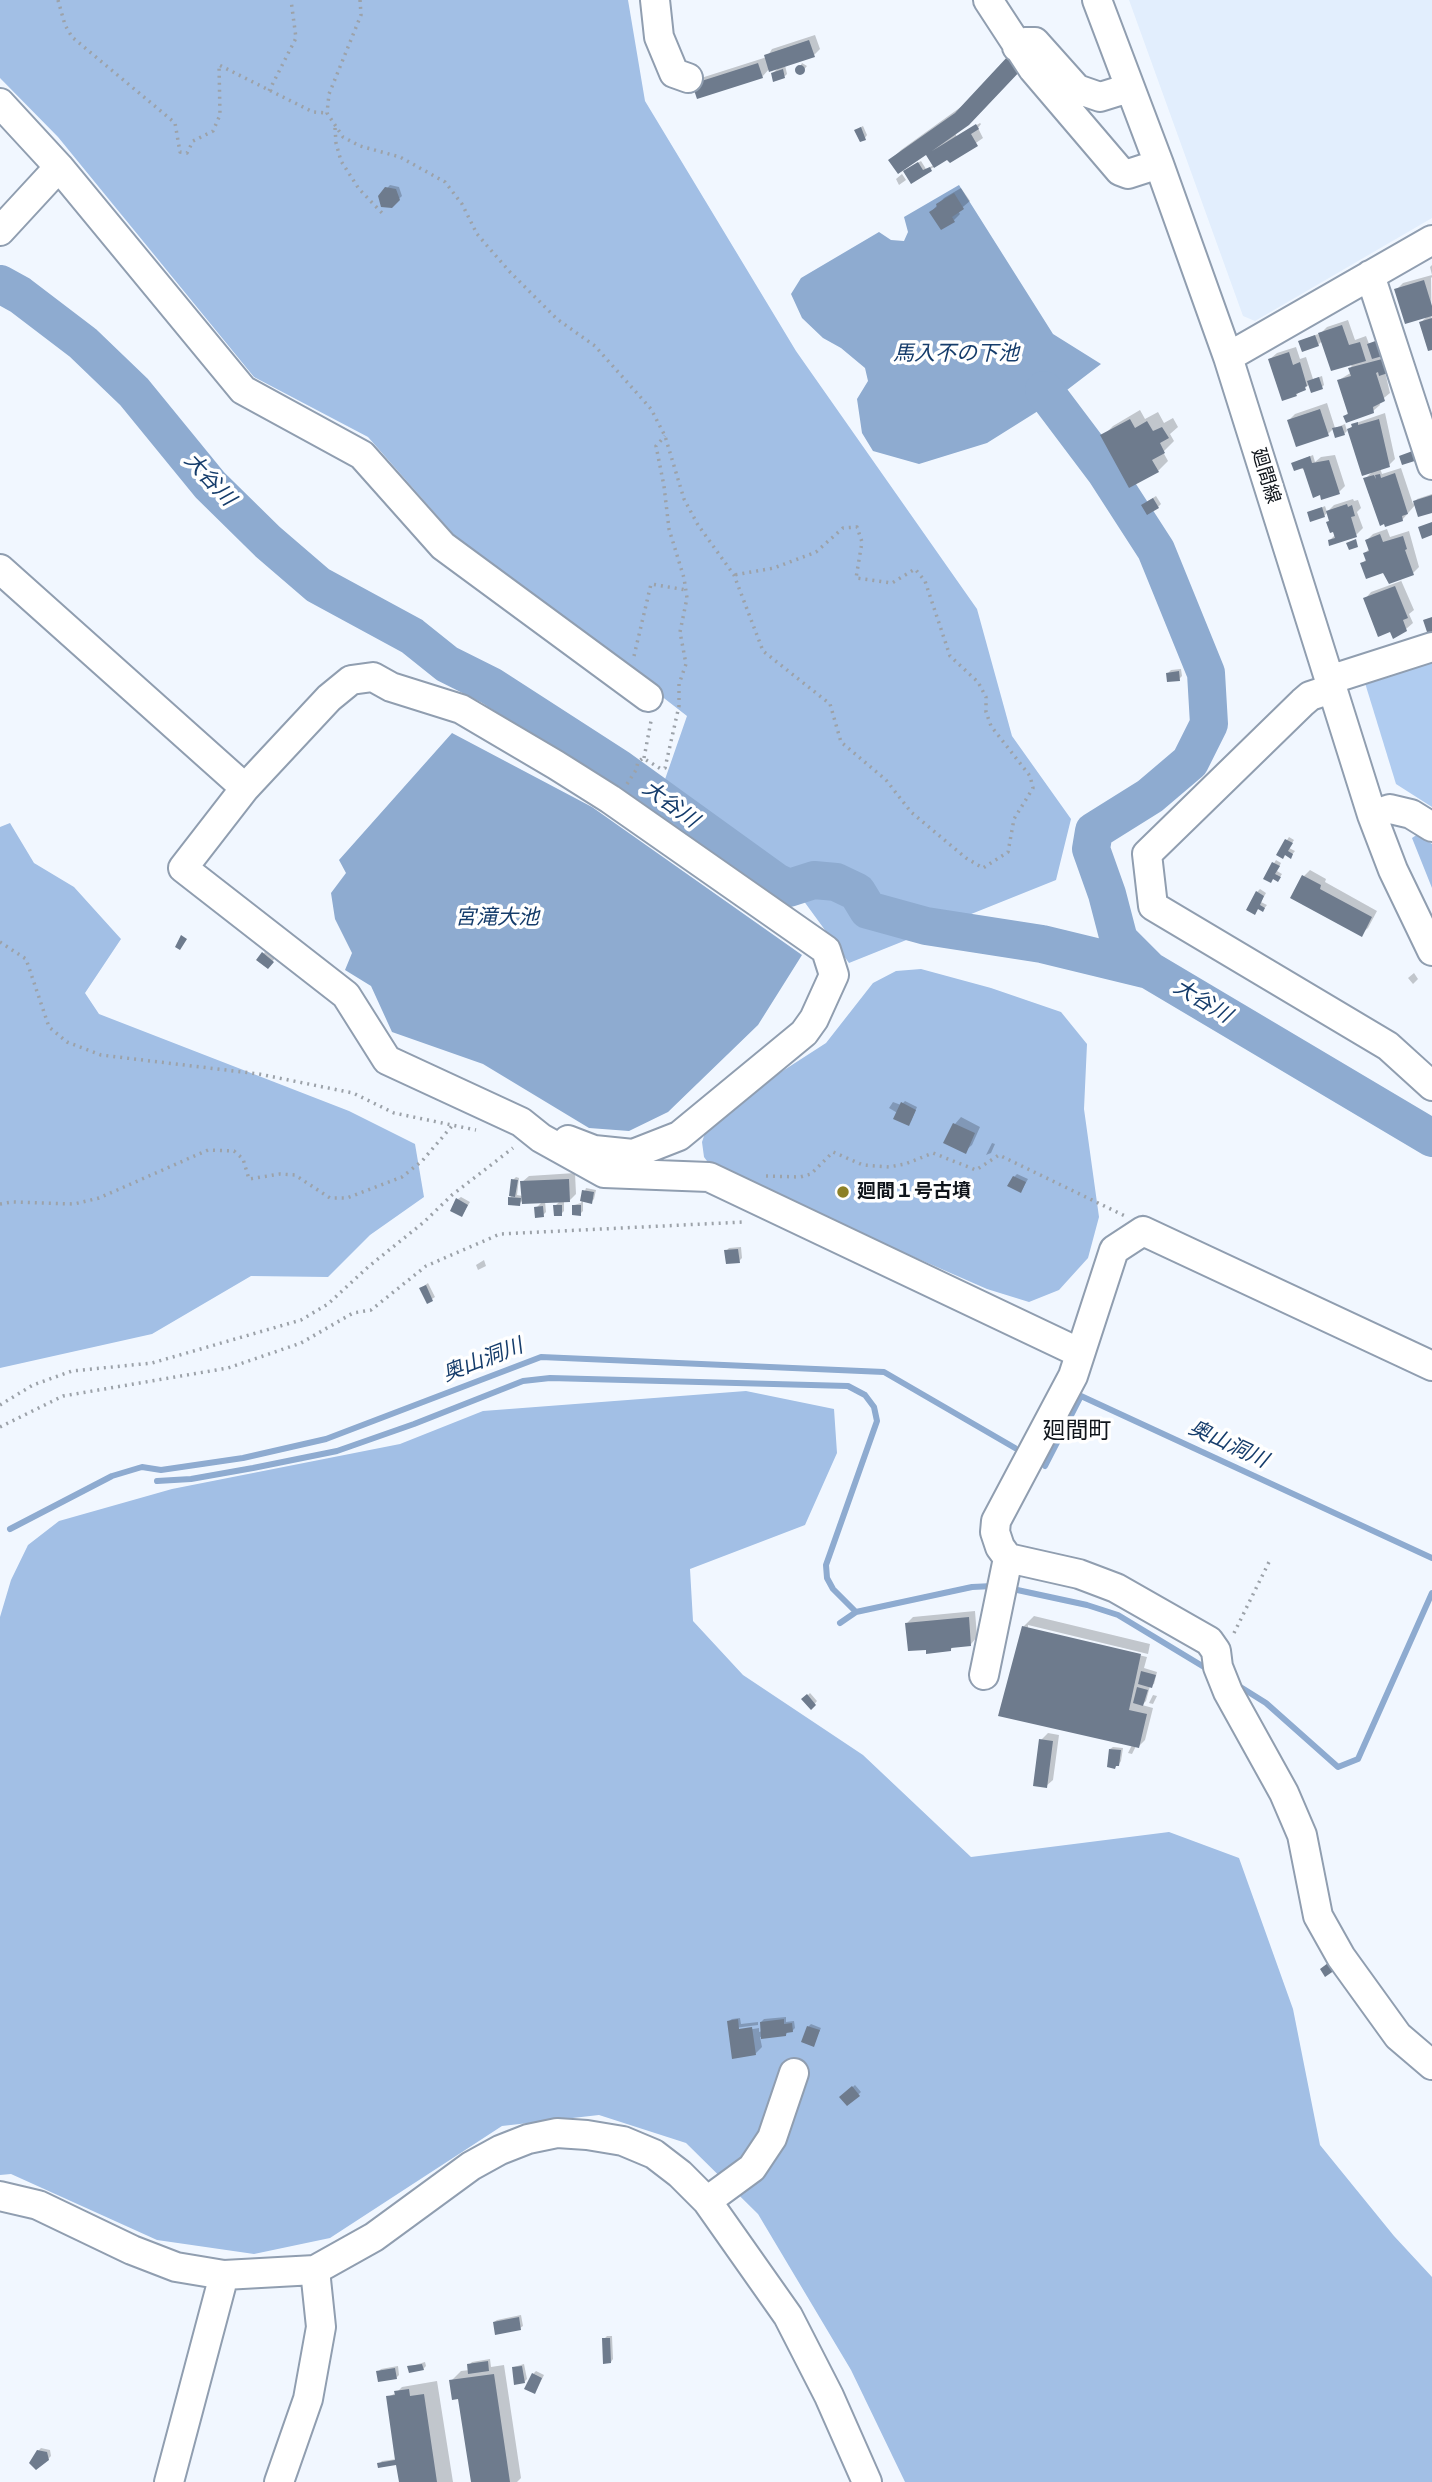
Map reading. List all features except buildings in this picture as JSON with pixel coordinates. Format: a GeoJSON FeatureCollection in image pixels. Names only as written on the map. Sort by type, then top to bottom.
{"type":"FeatureCollection","features":[{"type":"Feature","properties":{"kind":"street"},"geometry":{"type":"LineString","coordinates":[[655,0],[659,37],[674,73],[688,78]]}},
{"type":"Feature","properties":{"kind":"street"},"geometry":{"type":"LineString","coordinates":[[988,0],[1017,47],[1063,106],[1120,171],[1128,174],[1159,164]]}},
{"type":"Feature","properties":{"kind":"street","name":"廻間線"},"geometry":{"type":"LineString","coordinates":[[1097,0],[1228,357],[1371,815],[1393,870],[1432,951]]}},
{"type":"Feature","properties":{"kind":"street"},"geometry":{"type":"LineString","coordinates":[[1017,47],[1025,42],[1035,42],[1049,54],[1077,89],[1100,97],[1129,88]]}},
{"type":"Feature","properties":{"kind":"street"},"geometry":{"type":"LineString","coordinates":[[0,103],[59,167],[243,390],[362,455],[443,546],[638,690]]}},
{"type":"Feature","properties":{"kind":"street"},"geometry":{"type":"LineString","coordinates":[[0,231],[59,167]]}},
{"type":"Feature","properties":{"kind":"street"},"geometry":{"type":"LineString","coordinates":[[1228,357],[1432,240]]}},
{"type":"Feature","properties":{"kind":"street"},"geometry":{"type":"LineString","coordinates":[[1370,275],[1432,465]]}},
{"type":"Feature","properties":{"kind":"street"},"geometry":{"type":"LineString","coordinates":[[0,569],[244,788]]}},
{"type":"Feature","properties":{"kind":"street"},"geometry":{"type":"LineString","coordinates":[[1432,648],[1330,684],[1310,696],[1147,854],[1153,906],[1388,1046],[1432,1086]]}},
{"type":"Feature","properties":{"kind":"street"},"geometry":{"type":"LineString","coordinates":[[532,1131],[594,1150],[633,1154],[679,1136],[804,1033],[814,1019],[834,975],[826,950],[610,799],[461,709],[391,687],[373,677],[351,680],[244,788],[183,868],[346,995],[387,1060],[532,1131],[604,1173],[709,1177],[1080,1353]]}},
{"type":"Feature","properties":{"kind":"street"},"geometry":{"type":"LineString","coordinates":[[1371,815],[1390,809],[1411,814],[1432,827]]}},
{"type":"Feature","properties":{"kind":"street"},"geometry":{"type":"LineString","coordinates":[[984,1675],[1004,1578],[995,1532],[996,1521],[1073,1376],[1114,1251],[1143,1231],[1432,1366]]}},
{"type":"Feature","properties":{"kind":"street"},"geometry":{"type":"LineString","coordinates":[[1004,1578],[1079,1574],[1116,1588],[1209,1641],[1302,1835],[1318,1916],[1341,1957],[1398,2036],[1432,2065]]}},
{"type":"Feature","properties":{"kind":"street"},"geometry":{"type":"LineString","coordinates":[[707,2201],[752,2168],[772,2138],[794,2073]]}},
{"type":"Feature","properties":{"kind":"street"},"geometry":{"type":"LineString","coordinates":[[0,2196],[38,2205],[132,2250],[176,2267],[224,2275],[315,2270],[374,2237],[471,2166],[500,2150],[528,2139],[557,2133],[623,2141],[654,2154],[680,2174],[707,2201],[789,2316],[829,2396],[867,2482]]}},
{"type":"Feature","properties":{"kind":"street"},"geometry":{"type":"LineString","coordinates":[[279,2482],[308,2399],[321,2327],[315,2270]]}},
{"type":"Feature","properties":{"kind":"street"},"geometry":{"type":"LineString","coordinates":[[169,2482],[224,2275]]}},
{"type":"Feature","properties":{"kind":"path"},"geometry":{"type":"LineString","coordinates":[[58,0],[65,25],[72,37],[175,123],[180,152],[187,152],[193,141],[213,131],[220,115],[219,65],[313,112],[327,113]]}},
{"type":"Feature","properties":{"kind":"path"},"geometry":{"type":"LineString","coordinates":[[269,91],[296,38],[291,0]]}},
{"type":"Feature","properties":{"kind":"path"},"geometry":{"type":"LineString","coordinates":[[360,0],[361,15],[329,94],[327,113],[343,137],[360,146],[400,157],[445,182],[462,204],[477,234],[509,271],[557,319],[595,346],[651,409],[665,436],[684,499],[698,525],[734,575],[763,651],[830,704],[841,742],[886,779],[911,812],[938,836],[983,868],[1008,852],[1014,819],[1033,788],[1030,776],[991,726],[986,712],[986,697],[978,682],[950,656],[925,580],[915,569],[892,583],[856,578],[862,542],[857,527],[843,528],[816,552],[774,568],[734,575]]}},
{"type":"Feature","properties":{"kind":"path"},"geometry":{"type":"LineString","coordinates":[[335,125],[341,162],[359,189],[384,215]]}},
{"type":"Feature","properties":{"kind":"path"},"geometry":{"type":"LineString","coordinates":[[643,758],[662,769],[665,768],[679,706],[679,684],[685,664],[680,632],[687,598],[686,590],[668,529],[664,486],[656,446],[665,436]]}},
{"type":"Feature","properties":{"kind":"path"},"geometry":{"type":"LineString","coordinates":[[636,771],[638,762],[643,758],[654,702],[638,690],[651,583],[686,590]]}},
{"type":"Feature","properties":{"kind":"path"},"geometry":{"type":"LineString","coordinates":[[0,942],[26,959],[48,1027],[67,1042],[101,1055],[259,1074],[353,1093],[394,1112],[486,1132],[532,1131]]}},
{"type":"Feature","properties":{"kind":"path"},"geometry":{"type":"LineString","coordinates":[[0,1204],[74,1204],[99,1198],[208,1150],[234,1151],[243,1159],[248,1179],[280,1174],[295,1175],[330,1198],[347,1198],[402,1177],[422,1161],[452,1125]]}},
{"type":"Feature","properties":{"kind":"path"},"geometry":{"type":"LineString","coordinates":[[0,1405],[33,1385],[72,1371],[152,1363],[301,1320],[328,1304],[452,1195],[532,1131]]}},
{"type":"Feature","properties":{"kind":"path"},"geometry":{"type":"LineString","coordinates":[[744,1193],[752,1180],[763,1176],[800,1177],[811,1174],[833,1152],[863,1165],[889,1167],[933,1153],[976,1170],[999,1156],[1129,1218],[1143,1231]]}},
{"type":"Feature","properties":{"kind":"path"},"geometry":{"type":"LineString","coordinates":[[0,1427],[63,1396],[228,1368],[301,1343],[354,1313],[371,1310],[426,1266],[500,1234],[744,1222]]}},
{"type":"Feature","properties":{"kind":"path"},"geometry":{"type":"LineString","coordinates":[[1220,1668],[1228,1643],[1269,1562]]}},
{"type":"Feature","properties":{"kind":"shaded area"},"geometry":{"type":"Polygon","coordinates":[[[0,0],[628,0],[645,101],[796,351],[977,609],[1012,736],[1071,819],[1056,880],[849,963],[787,878],[662,788],[687,716],[455,536],[368,437],[254,377],[58,137],[0,78],[0,0]]]}},
{"type":"Feature","properties":{"kind":"shaded area"},"geometry":{"type":"Polygon","coordinates":[[[1129,0],[1432,0],[1432,218],[1255,321],[1243,316],[1129,0]]]}},
{"type":"Feature","properties":{"kind":"shaded area"},"geometry":{"type":"Polygon","coordinates":[[[1432,663],[1432,807],[1396,784],[1365,683],[1432,663]]]}},
{"type":"Feature","properties":{"kind":"shaded area"},"geometry":{"type":"Polygon","coordinates":[[[10,823],[34,863],[74,887],[121,939],[85,993],[99,1014],[349,1111],[415,1144],[424,1197],[370,1235],[328,1277],[251,1276],[152,1334],[0,1368],[0,827],[10,823]]]}},
{"type":"Feature","properties":{"kind":"shaded area"},"geometry":{"type":"Polygon","coordinates":[[[1418,834],[1432,844],[1432,888],[1412,838],[1418,834]]]}},
{"type":"Feature","properties":{"kind":"shaded area"},"geometry":{"type":"Polygon","coordinates":[[[921,969],[991,988],[1061,1012],[1087,1044],[1084,1109],[1099,1217],[1088,1258],[1059,1290],[1029,1302],[987,1289],[713,1169],[704,1157],[702,1142],[707,1127],[719,1112],[826,1043],[873,983],[896,971],[921,969]]]}},
{"type":"Feature","properties":{"kind":"shaded area"},"geometry":{"type":"Polygon","coordinates":[[[746,1391],[834,1409],[837,1453],[805,1525],[690,1569],[693,1621],[743,1675],[863,1755],[971,1857],[1169,1832],[1239,1858],[1293,2009],[1320,2145],[1394,2236],[1432,2277],[1432,2482],[905,2482],[851,2370],[758,2214],[686,2143],[599,2115],[502,2126],[330,2238],[254,2254],[157,2240],[11,2174],[0,2175],[0,1617],[11,1580],[28,1545],[59,1521],[172,1489],[400,1444],[483,1411],[746,1391]]]}},
{"type":"Feature","properties":{"kind":"water","name":"馬入不の下池"},"geometry":{"type":"Polygon","coordinates":[[[959,185],[1053,334],[1101,364],[1046,406],[987,443],[919,464],[873,451],[862,433],[857,399],[868,381],[865,368],[841,348],[823,338],[802,318],[791,294],[801,278],[879,232],[891,240],[904,241],[908,232],[904,217],[959,185]]]}},
{"type":"Feature","properties":{"kind":"water","name":"宮滝大池"},"geometry":{"type":"Polygon","coordinates":[[[452,733],[592,807],[802,955],[758,1025],[668,1112],[629,1131],[589,1128],[483,1064],[392,1032],[371,986],[345,970],[352,953],[335,919],[331,893],[346,873],[339,860],[452,733]]]}},
{"type":"Feature","properties":{"kind":"waterway","name":"大谷川"},"geometry":{"type":"LineString","coordinates":[[0,284],[20,295],[83,343],[134,392],[210,485],[268,542],[318,585],[412,636],[447,664],[491,686],[618,768],[776,882],[789,888],[814,880],[836,882],[857,892],[868,910],[926,926],[1042,944],[1149,970],[1432,1138]]}},
{"type":"Feature","properties":{"kind":"waterway"},"geometry":{"type":"LineString","coordinates":[[1044,390],[1105,471],[1156,550],[1206,673],[1209,724],[1190,762],[1150,796],[1094,831],[1091,849],[1119,940],[1149,970]]}},
{"type":"Feature","properties":{"kind":"waterway","name":"奥山洞川"},"geometry":{"type":"LineString","coordinates":[[10,1529],[112,1476],[142,1467],[161,1470],[243,1458],[326,1439],[541,1357],[884,1372],[1015,1448]]}},
{"type":"Feature","properties":{"kind":"waterway"},"geometry":{"type":"LineString","coordinates":[[157,1481],[191,1479],[337,1451],[523,1381],[550,1378],[848,1386],[865,1395],[874,1407],[877,1421],[826,1565],[827,1578],[833,1589],[856,1612]]}},
{"type":"Feature","properties":{"kind":"waterway","name":"奥山洞川"},"geometry":{"type":"LineString","coordinates":[[1045,1466],[1081,1396],[1432,1558]]}},
{"type":"Feature","properties":{"kind":"waterway"},"geometry":{"type":"LineString","coordinates":[[840,1623],[856,1612],[972,1587],[993,1586]]}},
{"type":"Feature","properties":{"kind":"waterway"},"geometry":{"type":"LineString","coordinates":[[1008,1588],[1087,1605],[1118,1615],[1209,1670]]}},
{"type":"Feature","properties":{"kind":"waterway"},"geometry":{"type":"LineString","coordinates":[[1234,1683],[1266,1703],[1338,1767],[1358,1759],[1432,1593]]}},
{"type":"Feature","properties":{"kind":"place","name":"廻間１号古墳"},"geometry":{"type":"Point","coordinates":[843,1192]}},
{"type":"Feature","properties":{"kind":"district","name":"廻間町"},"geometry":{"type":"Point","coordinates":[1077,1432]}}]}
